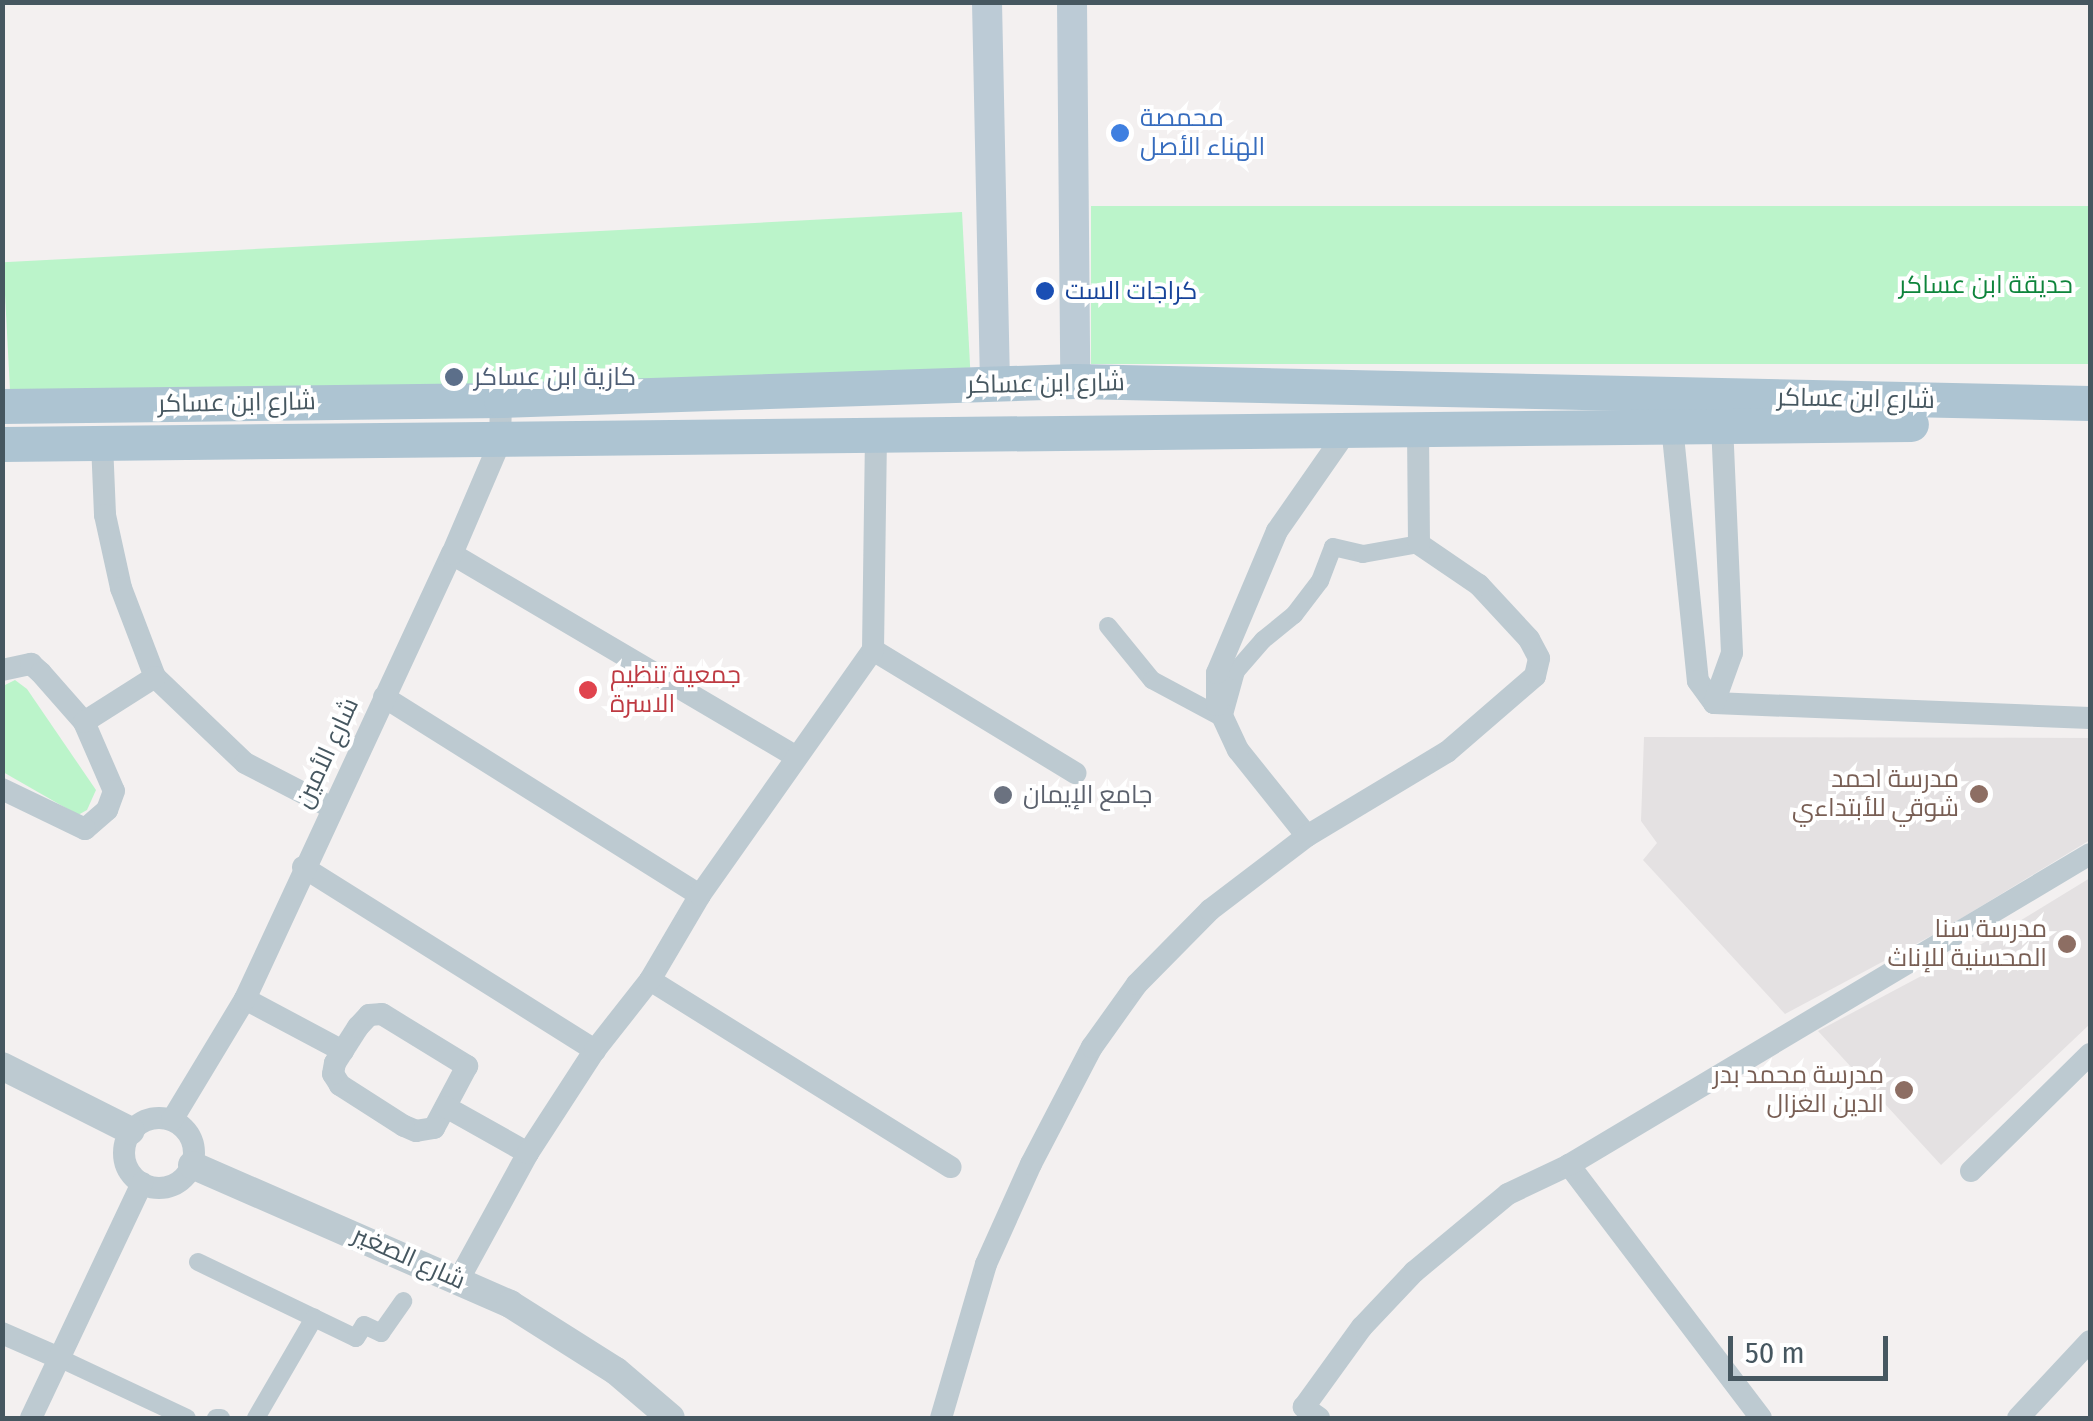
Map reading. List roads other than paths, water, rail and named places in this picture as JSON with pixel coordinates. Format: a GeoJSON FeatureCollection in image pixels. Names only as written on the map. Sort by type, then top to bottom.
{"type":"FeatureCollection","features":[{"type":"Feature","properties":{"kind":"main road"},"geometry":{"type":"LineString","coordinates":[[987,2],[995,383]]}},
{"type":"Feature","properties":{"kind":"main road"},"geometry":{"type":"LineString","coordinates":[[1072,2],[1076,382]]}},
{"type":"Feature","properties":{"kind":"main road","name":"شارع ابن عساكر"},"geometry":{"type":"LineString","coordinates":[[2,406],[500,400],[1076,382],[2090,404]]}},
{"type":"Feature","properties":{"kind":"main road","name":"شارع ابن عساكر"},"geometry":{"type":"LineString","coordinates":[[2,444],[500,442],[1722,424],[2090,423]]}},
{"type":"Feature","properties":{"kind":"street","name":"شارع الأمين"},"geometry":{"type":"LineString","coordinates":[[172,1120],[244,999],[452,554],[500,442],[500,400]]}},
{"type":"Feature","properties":{"kind":"street"},"geometry":{"type":"LineString","coordinates":[[1714,703],[1732,653],[1722,424]]}},
{"type":"Feature","properties":{"kind":"street"},"geometry":{"type":"LineString","coordinates":[[1672,426],[1698,681],[1714,703]]}},
{"type":"Feature","properties":{"kind":"street"},"geometry":{"type":"LineString","coordinates":[[1418,431],[1420,544]]}},
{"type":"Feature","properties":{"kind":"street"},"geometry":{"type":"LineString","coordinates":[[1307,836],[1238,750],[1217,705],[1218,672],[1277,531],[1346,432]]}},
{"type":"Feature","properties":{"kind":"street"},"geometry":{"type":"LineString","coordinates":[[459,1279],[528,1153],[595,1050],[650,980],[700,895],[794,756],[873,650],[876,435]]}},
{"type":"Feature","properties":{"kind":"street"},"geometry":{"type":"LineString","coordinates":[[102,443],[104,516],[121,588],[156,677],[245,763],[332,808]]}},
{"type":"Feature","properties":{"kind":"street"},"geometry":{"type":"LineString","coordinates":[[941,1418],[986,1264],[1092,1048],[1137,984],[1210,910],[1307,836],[1447,752],[1535,676],[1540,658],[1528,639],[1479,586],[1420,544],[1363,554],[1333,547],[1320,581],[1294,615],[1262,640],[1236,672],[1223,718]]}},
{"type":"Feature","properties":{"kind":"street"},"geometry":{"type":"LineString","coordinates":[[452,554],[794,756]]}},
{"type":"Feature","properties":{"kind":"street"},"geometry":{"type":"LineString","coordinates":[[1108,626],[1152,680],[1223,718]]}},
{"type":"Feature","properties":{"kind":"street"},"geometry":{"type":"LineString","coordinates":[[873,650],[1075,773]]}},
{"type":"Feature","properties":{"kind":"street"},"geometry":{"type":"LineString","coordinates":[[2,670],[30,664],[84,722],[114,792],[98,821],[85,829],[73,827],[2,789]]}},
{"type":"Feature","properties":{"kind":"street"},"geometry":{"type":"LineString","coordinates":[[84,722],[156,677]]}},
{"type":"Feature","properties":{"kind":"street"},"geometry":{"type":"LineString","coordinates":[[384,697],[700,895]]}},
{"type":"Feature","properties":{"kind":"street"},"geometry":{"type":"LineString","coordinates":[[1714,703],[2090,718]]}},
{"type":"Feature","properties":{"kind":"street"},"geometry":{"type":"LineString","coordinates":[[1319,1418],[1304,1408],[1362,1327],[1414,1272],[1508,1194],[1569,1165],[2090,854]]}},
{"type":"Feature","properties":{"kind":"street"},"geometry":{"type":"LineString","coordinates":[[303,867],[595,1050]]}},
{"type":"Feature","properties":{"kind":"street"},"geometry":{"type":"LineString","coordinates":[[650,980],[951,1168]]}},
{"type":"Feature","properties":{"kind":"street"},"geometry":{"type":"LineString","coordinates":[[244,999],[343,1051]]}},
{"type":"Feature","properties":{"kind":"street"},"geometry":{"type":"LineString","coordinates":[[382,1014],[466,1066],[434,1128],[416,1131],[340,1085],[334,1074],[343,1051],[369,1015],[382,1014]]}},
{"type":"Feature","properties":{"kind":"street"},"geometry":{"type":"LineString","coordinates":[[1971,1171],[2090,1054]]}},
{"type":"Feature","properties":{"kind":"street"},"geometry":{"type":"LineString","coordinates":[[2,1066],[132,1131]]}},
{"type":"Feature","properties":{"kind":"street"},"geometry":{"type":"LineString","coordinates":[[446,1107],[528,1153]]}},
{"type":"Feature","properties":{"kind":"street"},"geometry":{"type":"LineString","coordinates":[[148,1119],[172,1120],[193,1144],[192,1165],[174,1184],[161,1188],[142,1183],[127,1167],[124,1156],[132,1131],[148,1119]]}},
{"type":"Feature","properties":{"kind":"street","name":"شارع الصغير"},"geometry":{"type":"LineString","coordinates":[[192,1165],[510,1304],[616,1372],[670,1418]]}},
{"type":"Feature","properties":{"kind":"street"},"geometry":{"type":"LineString","coordinates":[[1569,1165],[1761,1418]]}},
{"type":"Feature","properties":{"kind":"street"},"geometry":{"type":"LineString","coordinates":[[31,1418],[142,1183]]}},
{"type":"Feature","properties":{"kind":"street"},"geometry":{"type":"LineString","coordinates":[[198,1262],[356,1338],[364,1325],[381,1333],[403,1301]]}},
{"type":"Feature","properties":{"kind":"street"},"geometry":{"type":"LineString","coordinates":[[256,1418],[314,1318]]}},
{"type":"Feature","properties":{"kind":"street"},"geometry":{"type":"LineString","coordinates":[[2,1333],[187,1418]]}},
{"type":"Feature","properties":{"kind":"street"},"geometry":{"type":"LineString","coordinates":[[2018,1418],[2090,1341]]}},
{"type":"Feature","properties":{"kind":"place","name":"محمصة الهناء الأصل"},"geometry":{"type":"Point","coordinates":[1120,133]}},
{"type":"Feature","properties":{"kind":"place","name":"كراجات الست"},"geometry":{"type":"Point","coordinates":[1045,291]}},
{"type":"Feature","properties":{"kind":"place","name":"كازية ابن عساكر"},"geometry":{"type":"Point","coordinates":[454,377]}},
{"type":"Feature","properties":{"kind":"place","name":"جمعية تنظيم الاسرة"},"geometry":{"type":"Point","coordinates":[588,690]}},
{"type":"Feature","properties":{"kind":"place","name":"مدرسة احمد شوقي للأبتداءي"},"geometry":{"type":"Point","coordinates":[1979,794]}},
{"type":"Feature","properties":{"kind":"place","name":"جامع الإيمان"},"geometry":{"type":"Point","coordinates":[1003,795]}},
{"type":"Feature","properties":{"kind":"place","name":"مدرسة سنا المحسنية للإناث"},"geometry":{"type":"Point","coordinates":[2067,944]}},
{"type":"Feature","properties":{"kind":"place","name":"مدرسة محمد بدر الدين الغزال"},"geometry":{"type":"Point","coordinates":[1904,1090]}},
{"type":"Feature","properties":{"kind":"park label","name":"حديقة ابن عساكر"},"geometry":{"type":"Point","coordinates":[1986,285]}}]}
